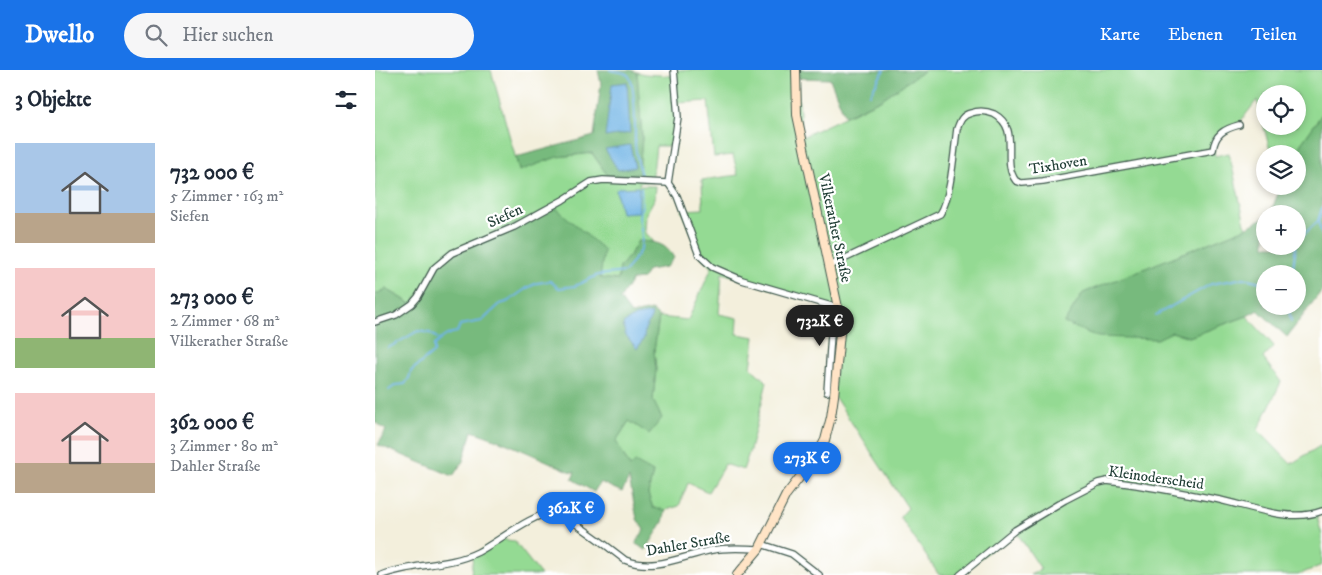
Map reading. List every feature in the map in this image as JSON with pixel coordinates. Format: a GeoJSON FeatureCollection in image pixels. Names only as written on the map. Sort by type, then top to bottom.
{"type":"FeatureCollection","features":[{"type":"Feature","properties":{"kind":"street"},"geometry":{"type":"LineString","coordinates":[[674,70],[678,117],[668,183],[677,196],[699,255],[712,267],[737,278],[839,308]]}},
{"type":"Feature","properties":{"kind":"street","name":"Vilkerather Straße"},"geometry":{"type":"LineString","coordinates":[[737,575],[760,546],[786,495],[817,455],[829,430],[839,356],[841,324],[839,308],[797,115],[795,70]]}},
{"type":"Feature","properties":{"kind":"street","name":"Tixhoven"},"geometry":{"type":"LineString","coordinates":[[829,266],[940,214],[944,209],[947,197],[957,129],[960,120],[972,112],[989,112],[1000,118],[1004,123],[1009,134],[1012,173],[1016,181],[1022,183],[1043,181],[1213,150],[1215,140],[1223,130],[1239,125]]}},
{"type":"Feature","properties":{"kind":"street","name":"Siefen"},"geometry":{"type":"LineString","coordinates":[[375,322],[396,315],[412,304],[434,268],[453,253],[513,227],[563,200],[591,182],[603,180],[668,183]]}},
{"type":"Feature","properties":{"kind":"street"},"geometry":{"type":"LineString","coordinates":[[825,389],[831,334],[825,316],[827,306]]}},
{"type":"Feature","properties":{"kind":"street","name":"Kleinoderscheid"},"geometry":{"type":"LineString","coordinates":[[960,575],[1015,530],[1065,500],[1098,483],[1107,481],[1201,497],[1270,512],[1306,514],[1322,510]]}},
{"type":"Feature","properties":{"kind":"street","name":"Dahler Straße"},"geometry":{"type":"LineString","coordinates":[[382,575],[400,569],[464,558],[481,551],[540,516],[554,512],[625,560],[634,564],[650,566],[728,548],[760,546],[792,554],[819,575]]}},
{"type":"Feature","properties":{"kind":"green space"},"geometry":{"type":"Polygon","coordinates":[[[375,70],[491,70],[519,170],[557,157],[592,153],[608,176],[639,174],[642,137],[637,72],[673,76],[674,70],[796,70],[802,137],[880,100],[925,70],[1322,70],[1322,114],[1300,145],[1269,145],[1266,135],[1306,135],[1306,85],[1256,85],[1256,101],[1240,122],[1212,137],[1215,156],[1229,153],[1246,228],[1084,293],[1172,332],[1189,337],[1247,316],[1274,346],[1263,358],[1281,382],[1258,430],[1291,464],[1320,446],[1322,447],[1322,511],[1316,513],[1322,535],[1322,565],[1298,575],[1030,575],[1041,569],[1015,530],[960,575],[939,575],[900,517],[908,508],[834,396],[838,308],[722,273],[719,314],[738,318],[737,334],[755,337],[751,368],[767,382],[750,450],[743,470],[725,464],[708,492],[688,483],[679,506],[666,510],[653,508],[648,494],[653,472],[630,467],[616,441],[629,421],[653,400],[656,369],[654,351],[659,317],[688,320],[712,267],[703,259],[682,210],[703,209],[702,180],[738,175],[733,155],[714,157],[708,101],[678,103],[675,146],[656,146],[652,182],[639,182],[640,186],[656,186],[655,198],[646,214],[645,232],[654,242],[638,241],[620,267],[619,280],[600,278],[412,304],[386,289],[375,295],[375,70]]]}},
{"type":"Feature","properties":{"kind":"green space"},"geometry":{"type":"Polygon","coordinates":[[[598,70],[630,70],[637,72],[642,137],[639,174],[608,176],[592,153],[557,157],[519,171],[516,157],[594,136],[601,84],[598,70]]]}},
{"type":"Feature","properties":{"kind":"green space"},"geometry":{"type":"Polygon","coordinates":[[[796,70],[925,70],[880,100],[845,116],[830,79],[796,78],[796,70]]]}},
{"type":"Feature","properties":{"kind":"green space"},"geometry":{"type":"Polygon","coordinates":[[[1322,114],[1322,290],[1306,311],[1306,265],[1256,265],[1256,311],[1189,337],[1172,332],[1157,339],[1098,337],[1064,323],[1083,293],[1246,228],[1256,222],[1256,255],[1306,255],[1306,205],[1274,205],[1277,195],[1306,195],[1306,145],[1300,145],[1322,114]]]}},
{"type":"Feature","properties":{"kind":"green space"},"geometry":{"type":"Polygon","coordinates":[[[556,208],[604,250],[600,278],[618,280],[620,267],[638,241],[659,244],[667,249],[674,258],[666,267],[648,270],[642,279],[632,280],[620,299],[631,314],[652,310],[659,317],[654,351],[656,369],[653,400],[662,418],[649,434],[629,421],[616,441],[630,467],[635,462],[653,472],[648,494],[653,508],[666,510],[663,522],[646,550],[636,544],[644,530],[637,519],[629,478],[622,492],[600,482],[594,492],[572,479],[575,472],[472,431],[463,461],[453,476],[378,445],[386,430],[375,422],[375,295],[386,289],[412,304],[429,277],[447,256],[545,210],[556,208]]]}},
{"type":"Feature","properties":{"kind":"green space"},"geometry":{"type":"Polygon","coordinates":[[[1263,315],[1303,315],[1287,337],[1263,315]]]}},
{"type":"Feature","properties":{"kind":"green space"},"geometry":{"type":"Polygon","coordinates":[[[500,539],[514,541],[541,575],[471,575],[473,555],[500,539]]]}},
{"type":"Feature","properties":{"kind":"water"},"geometry":{"type":"Polygon","coordinates":[[[627,82],[630,133],[605,137],[612,84],[627,82]]]}},
{"type":"Feature","properties":{"kind":"water"},"geometry":{"type":"Polygon","coordinates":[[[630,145],[635,167],[618,170],[605,149],[630,145]]]}},
{"type":"Feature","properties":{"kind":"water"},"geometry":{"type":"Polygon","coordinates":[[[639,187],[639,212],[621,213],[616,190],[618,188],[639,187]]]}},
{"type":"Feature","properties":{"kind":"water"},"geometry":{"type":"Polygon","coordinates":[[[652,313],[645,329],[644,338],[637,349],[625,334],[623,324],[635,316],[652,313]]]}},
{"type":"Feature","properties":{"kind":"waterway"},"geometry":{"type":"LineString","coordinates":[[610,70],[622,72],[628,75],[631,80],[635,107],[635,146],[641,177]]}},
{"type":"Feature","properties":{"kind":"waterway"},"geometry":{"type":"LineString","coordinates":[[870,94],[884,70]]}},
{"type":"Feature","properties":{"kind":"waterway"},"geometry":{"type":"LineString","coordinates":[[389,390],[396,385],[405,384],[411,371],[434,352],[434,345],[447,335],[457,332],[460,325],[482,321],[500,304],[507,302],[527,288],[537,283],[550,281],[559,288],[575,286],[598,275],[625,272],[641,249],[642,236],[639,216],[642,205],[641,188]]}},
{"type":"Feature","properties":{"kind":"waterway"},"geometry":{"type":"LineString","coordinates":[[1306,232],[1318,221],[1322,208]]}},
{"type":"Feature","properties":{"kind":"waterway"},"geometry":{"type":"LineString","coordinates":[[1318,221],[1322,235]]}},
{"type":"Feature","properties":{"kind":"waterway"},"geometry":{"type":"LineString","coordinates":[[1293,265],[1295,255]]}},
{"type":"Feature","properties":{"kind":"waterway"},"geometry":{"type":"LineString","coordinates":[[1156,315],[1211,284],[1244,278],[1256,281]]}},
{"type":"Feature","properties":{"kind":"waterway"},"geometry":{"type":"LineString","coordinates":[[1290,315],[1291,321]]}},
{"type":"Feature","properties":{"kind":"waterway"},"geometry":{"type":"LineString","coordinates":[[388,348],[418,331],[430,333],[440,340]]}}]}
